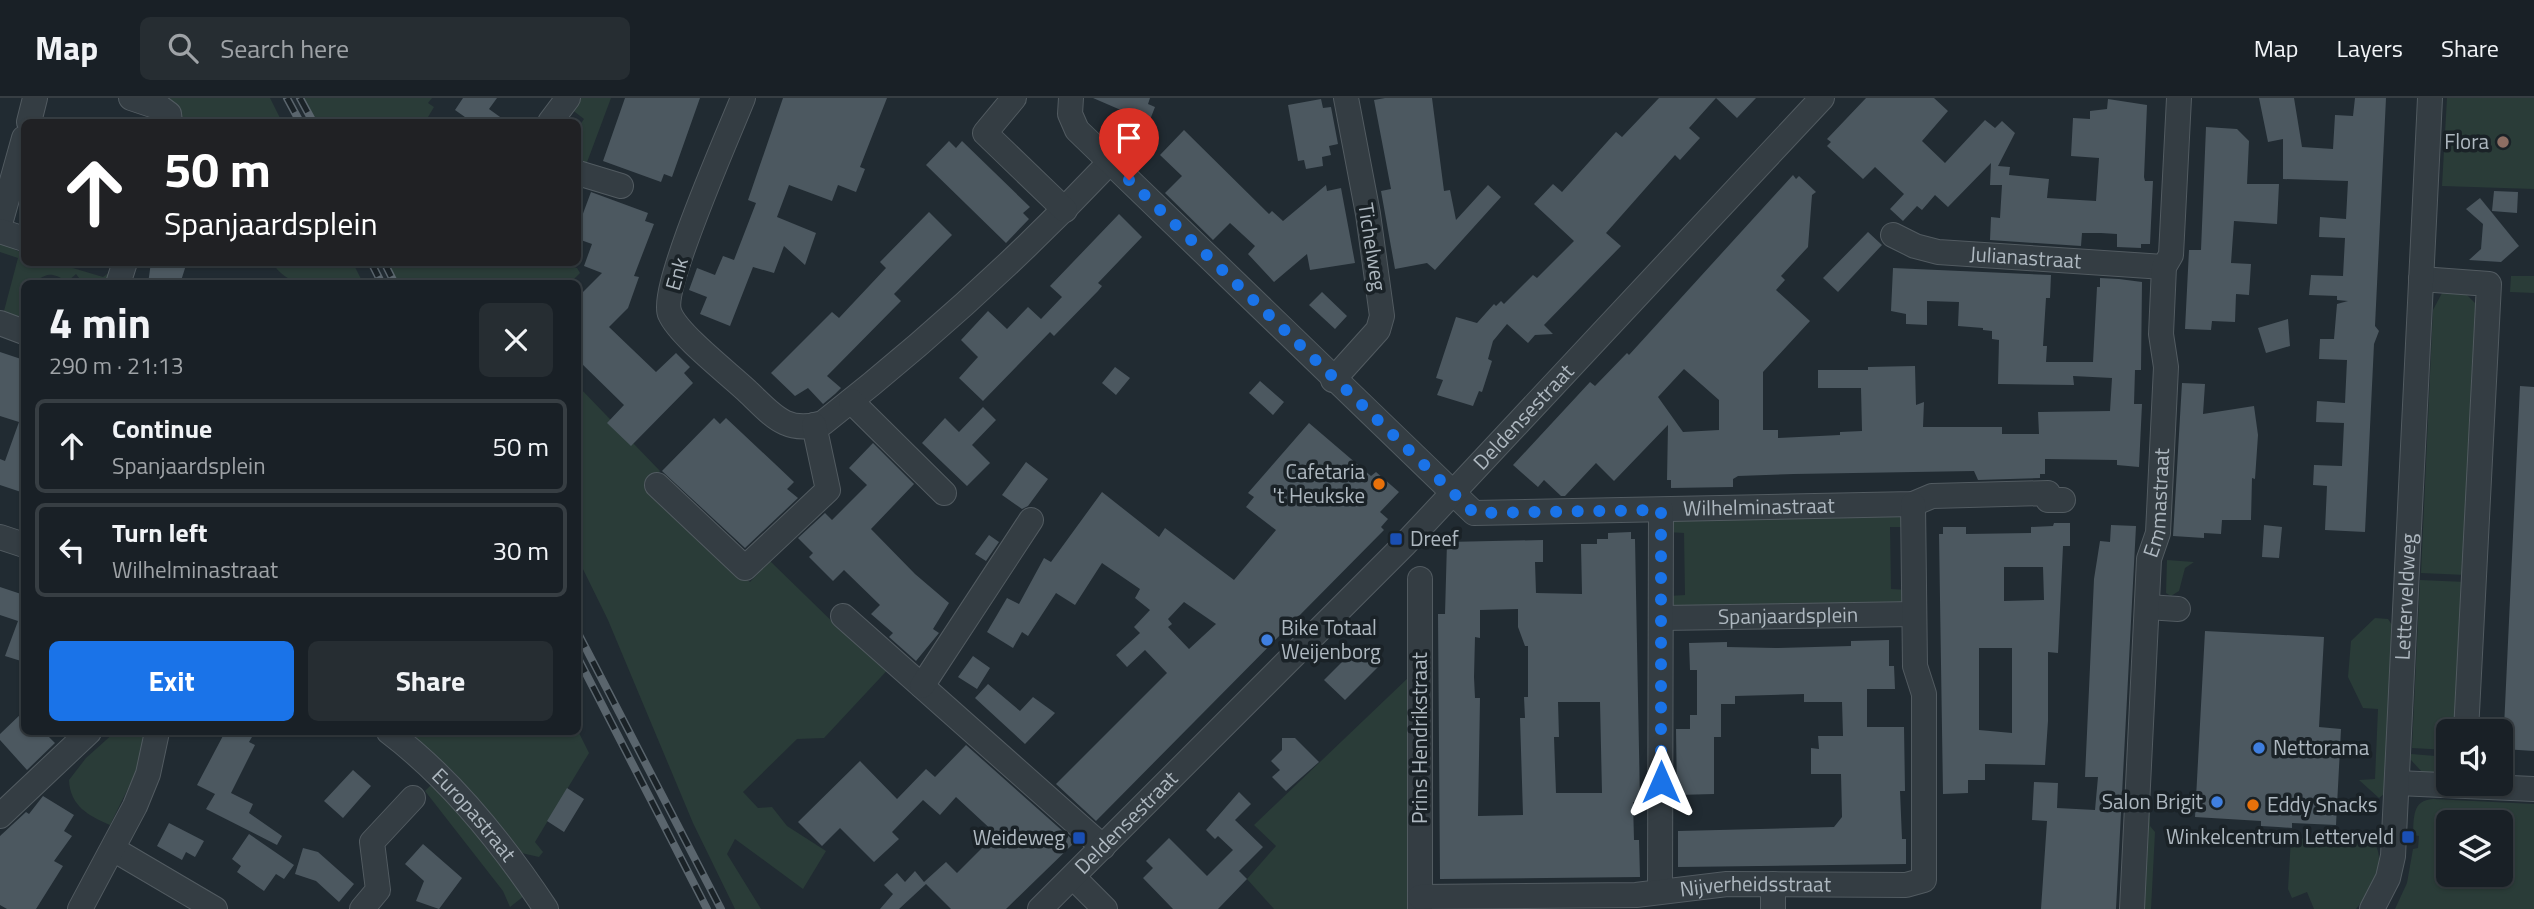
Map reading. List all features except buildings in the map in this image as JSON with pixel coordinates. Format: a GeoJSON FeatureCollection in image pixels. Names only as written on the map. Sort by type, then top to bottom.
{"type":"FeatureCollection","features":[{"type":"Feature","properties":{"kind":"street"},"geometry":{"type":"LineString","coordinates":[[30,119],[35,98]]}},
{"type":"Feature","properties":{"kind":"street"},"geometry":{"type":"LineString","coordinates":[[131,98],[161,107],[169,114],[170,119]]}},
{"type":"Feature","properties":{"kind":"street"},"geometry":{"type":"LineString","coordinates":[[552,119],[568,98]]}},
{"type":"Feature","properties":{"kind":"street","name":"Enk"},"geometry":{"type":"LineString","coordinates":[[743,98],[681,256],[669,292],[670,314],[693,340],[777,419],[802,428],[814,425]]}},
{"type":"Feature","properties":{"kind":"street"},"geometry":{"type":"LineString","coordinates":[[1014,98],[985,132],[1065,210]]}},
{"type":"Feature","properties":{"kind":"street"},"geometry":{"type":"LineString","coordinates":[[1071,98],[1070,114],[1077,130],[1452,493]]}},
{"type":"Feature","properties":{"kind":"street","name":"Tichelweg"},"geometry":{"type":"LineString","coordinates":[[1333,380],[1378,330],[1382,316],[1368,214],[1346,98]]}},
{"type":"Feature","properties":{"kind":"street","name":"Deldensestraat"},"geometry":{"type":"LineString","coordinates":[[1040,909],[1452,493],[1821,98]]}},
{"type":"Feature","properties":{"kind":"street","name":"Emmastraat"},"geometry":{"type":"LineString","coordinates":[[2132,909],[2149,559],[2158,533],[2166,367],[2161,334],[2164,267],[2171,255],[2179,98]]}},
{"type":"Feature","properties":{"kind":"street","name":"Letterveldweg"},"geometry":{"type":"LineString","coordinates":[[2372,909],[2388,878],[2393,856],[2430,98]]}},
{"type":"Feature","properties":{"kind":"street"},"geometry":{"type":"LineString","coordinates":[[0,224],[21,149]]}},
{"type":"Feature","properties":{"kind":"street"},"geometry":{"type":"LineString","coordinates":[[657,485],[745,568],[828,490],[814,425],[823,423],[950,319],[1065,210],[1110,162]]}},
{"type":"Feature","properties":{"kind":"street"},"geometry":{"type":"LineString","coordinates":[[581,174],[621,186]]}},
{"type":"Feature","properties":{"kind":"street"},"geometry":{"type":"LineString","coordinates":[[0,232],[21,238]]}},
{"type":"Feature","properties":{"kind":"street","name":"Julianastraat"},"geometry":{"type":"LineString","coordinates":[[1892,235],[1915,246],[1938,252],[2164,267]]}},
{"type":"Feature","properties":{"kind":"street"},"geometry":{"type":"LineString","coordinates":[[2421,279],[2489,284],[2467,719]]}},
{"type":"Feature","properties":{"kind":"street"},"geometry":{"type":"LineString","coordinates":[[0,323],[21,331]]}},
{"type":"Feature","properties":{"kind":"street"},"geometry":{"type":"LineString","coordinates":[[851,401],[944,493]]}},
{"type":"Feature","properties":{"kind":"street","name":"Wilhelminastraat"},"geometry":{"type":"LineString","coordinates":[[1452,493],[1474,513],[1913,505],[1932,496],[2048,493],[2048,500],[2063,500]]}},
{"type":"Feature","properties":{"kind":"street"},"geometry":{"type":"LineString","coordinates":[[1913,505],[1914,614]]}},
{"type":"Feature","properties":{"kind":"street"},"geometry":{"type":"LineString","coordinates":[[1660,890],[1661,510]]}},
{"type":"Feature","properties":{"kind":"street"},"geometry":{"type":"LineString","coordinates":[[922,686],[1031,520]]}},
{"type":"Feature","properties":{"kind":"street"},"geometry":{"type":"LineString","coordinates":[[0,537],[21,544]]}},
{"type":"Feature","properties":{"kind":"street","name":"Prins Hendrikstraat"},"geometry":{"type":"LineString","coordinates":[[1420,579],[1420,903]]}},
{"type":"Feature","properties":{"kind":"street"},"geometry":{"type":"LineString","coordinates":[[2147,607],[2178,609]]}},
{"type":"Feature","properties":{"kind":"street","name":"Spanjaardsplein"},"geometry":{"type":"LineString","coordinates":[[1662,618],[1914,614]]}},
{"type":"Feature","properties":{"kind":"street","name":"Nijverheidsstraat"},"geometry":{"type":"LineString","coordinates":[[1420,903],[1636,895],[1691,886],[1773,897],[1906,885],[1924,880],[1924,694],[1915,666],[1914,614]]}},
{"type":"Feature","properties":{"kind":"street"},"geometry":{"type":"LineString","coordinates":[[843,615],[1103,847]]}},
{"type":"Feature","properties":{"kind":"street"},"geometry":{"type":"LineString","coordinates":[[0,816],[86,735]]}},
{"type":"Feature","properties":{"kind":"street"},"geometry":{"type":"LineString","coordinates":[[80,909],[113,849],[148,774],[156,735]]}},
{"type":"Feature","properties":{"kind":"street","name":"Europastraat"},"geometry":{"type":"LineString","coordinates":[[392,735],[436,774],[497,841],[545,909]]}},
{"type":"Feature","properties":{"kind":"street"},"geometry":{"type":"LineString","coordinates":[[2397,783],[2436,784]]}},
{"type":"Feature","properties":{"kind":"street"},"geometry":{"type":"LineString","coordinates":[[2513,788],[2534,789]]}},
{"type":"Feature","properties":{"kind":"street"},"geometry":{"type":"LineString","coordinates":[[362,909],[378,890],[372,842],[413,798]]}},
{"type":"Feature","properties":{"kind":"street"},"geometry":{"type":"LineString","coordinates":[[113,849],[215,909]]}},
{"type":"Feature","properties":{"kind":"street"},"geometry":{"type":"LineString","coordinates":[[1073,877],[1104,909]]}},
{"type":"Feature","properties":{"kind":"green space"},"geometry":{"type":"Polygon","coordinates":[[[158,98],[270,98],[280,119],[176,119],[158,98]]]}},
{"type":"Feature","properties":{"kind":"green space"},"geometry":{"type":"Polygon","coordinates":[[[300,98],[432,98],[428,103],[434,107],[427,119],[310,119],[300,98]]]}},
{"type":"Feature","properties":{"kind":"green space"},"geometry":{"type":"Polygon","coordinates":[[[579,98],[611,98],[586,165],[581,168],[581,124],[584,119],[571,109],[579,98]]]}},
{"type":"Feature","properties":{"kind":"green space","name":"Flora"},"geometry":{"type":"Polygon","coordinates":[[[2447,98],[2534,98],[2534,189],[2442,186],[2447,98]]]}},
{"type":"Feature","properties":{"kind":"green space"},"geometry":{"type":"Polygon","coordinates":[[[0,241],[10,242],[15,250],[21,252],[21,266],[66,266],[103,277],[110,272],[111,280],[81,280],[76,274],[69,280],[49,275],[36,280],[21,280],[21,324],[0,314],[0,311],[4,311],[18,258],[0,252],[0,241]]]}},
{"type":"Feature","properties":{"kind":"green space"},"geometry":{"type":"Polygon","coordinates":[[[275,266],[354,266],[362,280],[293,280],[280,273],[275,266]]]}},
{"type":"Feature","properties":{"kind":"green space"},"geometry":{"type":"Polygon","coordinates":[[[386,266],[571,266],[577,268],[580,273],[573,280],[394,280],[386,266]]]}},
{"type":"Feature","properties":{"kind":"green space"},"geometry":{"type":"Polygon","coordinates":[[[2511,276],[2534,276],[2534,293],[2510,292],[2511,276]]]}},
{"type":"Feature","properties":{"kind":"green space"},"geometry":{"type":"Polygon","coordinates":[[[2442,293],[2466,294],[2478,306],[2466,575],[2421,573],[2433,310],[2442,293]]]}},
{"type":"Feature","properties":{"kind":"green space"},"geometry":{"type":"Polygon","coordinates":[[[581,389],[660,471],[647,486],[750,582],[770,561],[846,635],[894,663],[824,738],[797,739],[743,792],[758,808],[772,807],[787,826],[826,851],[803,889],[735,839],[727,854],[761,909],[735,909],[693,823],[608,620],[581,565],[581,389]]]}},
{"type":"Feature","properties":{"kind":"green space"},"geometry":{"type":"Polygon","coordinates":[[[1902,515],[1906,527],[1890,527],[1891,589],[1908,590],[1904,604],[1673,610],[1668,596],[1685,595],[1684,533],[1667,532],[1671,520],[1902,515]]]}},
{"type":"Feature","properties":{"kind":"green space"},"geometry":{"type":"Polygon","coordinates":[[[2167,560],[2194,562],[2185,568],[2179,591],[2171,596],[2166,593],[2167,560]]]}},
{"type":"Feature","properties":{"kind":"green space"},"geometry":{"type":"Polygon","coordinates":[[[2420,580],[2466,582],[2460,719],[2436,719],[2436,749],[2412,748],[2420,580]]]}},
{"type":"Feature","properties":{"kind":"green space"},"geometry":{"type":"Polygon","coordinates":[[[2375,618],[2388,619],[2392,625],[2384,794],[2379,798],[2359,780],[2375,779],[2378,709],[2363,708],[2348,677],[2351,641],[2375,618]]]}},
{"type":"Feature","properties":{"kind":"green space"},"geometry":{"type":"Polygon","coordinates":[[[1409,677],[1414,909],[1274,909],[1247,879],[1276,846],[1254,825],[1409,677]]]}},
{"type":"Feature","properties":{"kind":"green space"},"geometry":{"type":"Polygon","coordinates":[[[112,735],[144,735],[141,762],[110,825],[82,809],[70,789],[69,780],[86,758],[112,735]]]}},
{"type":"Feature","properties":{"kind":"green space"},"geometry":{"type":"Polygon","coordinates":[[[407,735],[580,735],[589,753],[535,842],[543,852],[539,857],[517,852],[407,735]]]}},
{"type":"Feature","properties":{"kind":"green space"},"geometry":{"type":"Polygon","coordinates":[[[2411,754],[2436,756],[2436,773],[2422,772],[2411,760],[2411,754]]]}},
{"type":"Feature","properties":{"kind":"green space"},"geometry":{"type":"Polygon","coordinates":[[[432,784],[483,839],[524,896],[510,907],[503,891],[425,791],[432,784]]]}},
{"type":"Feature","properties":{"kind":"green space"},"geometry":{"type":"Polygon","coordinates":[[[2433,799],[2534,804],[2534,909],[2395,909],[2407,883],[2413,849],[2418,848],[2419,836],[2413,835],[2416,811],[2421,803],[2433,799]]]}},
{"type":"Feature","properties":{"kind":"green space"},"geometry":{"type":"Polygon","coordinates":[[[2143,813],[2150,813],[2150,826],[2155,832],[2151,909],[2144,909],[2148,836],[2142,828],[2143,813]]]}},
{"type":"Feature","properties":{"kind":"green space"},"geometry":{"type":"Polygon","coordinates":[[[2335,835],[2371,839],[2379,856],[2379,865],[2367,894],[2356,909],[2314,909],[2307,892],[2292,898],[2288,889],[2291,838],[2334,840],[2335,835]]]}},
{"type":"Feature","properties":{"kind":"railway"},"geometry":{"type":"LineString","coordinates":[[287,98],[298,119]]}},
{"type":"Feature","properties":{"kind":"railway"},"geometry":{"type":"LineString","coordinates":[[300,98],[311,119]]}},
{"type":"Feature","properties":{"kind":"railway"},"geometry":{"type":"LineString","coordinates":[[373,266],[380,280]]}},
{"type":"Feature","properties":{"kind":"railway"},"geometry":{"type":"LineString","coordinates":[[386,266],[393,280]]}},
{"type":"Feature","properties":{"kind":"railway"},"geometry":{"type":"LineString","coordinates":[[581,639],[721,909]]}},
{"type":"Feature","properties":{"kind":"railway"},"geometry":{"type":"LineString","coordinates":[[581,664],[707,909]]}},
{"type":"Feature","properties":{"kind":"place","name":"Flora"},"geometry":{"type":"Point","coordinates":[2503,142]}},
{"type":"Feature","properties":{"kind":"place","name":"Cafetaria 't Heukske"},"geometry":{"type":"Point","coordinates":[1379,484]}},
{"type":"Feature","properties":{"kind":"place","name":"Dreef"},"geometry":{"type":"Point","coordinates":[1396,539]}},
{"type":"Feature","properties":{"kind":"place","name":"Bike Totaal Weijenborg"},"geometry":{"type":"Point","coordinates":[1267,640]}},
{"type":"Feature","properties":{"kind":"place","name":"Nettorama"},"geometry":{"type":"Point","coordinates":[2259,748]}},
{"type":"Feature","properties":{"kind":"place","name":"Salon Brigit"},"geometry":{"type":"Point","coordinates":[2217,802]}},
{"type":"Feature","properties":{"kind":"place","name":"Eddy Snacks"},"geometry":{"type":"Point","coordinates":[2253,805]}},
{"type":"Feature","properties":{"kind":"place","name":"Winkelcentrum Letterveld"},"geometry":{"type":"Point","coordinates":[2408,837]}},
{"type":"Feature","properties":{"kind":"place","name":"Weideweg"},"geometry":{"type":"Point","coordinates":[1079,838]}},
{"type":"Feature","properties":{"kind":"route"},"geometry":{"type":"LineString","coordinates":[[1129,180],[1360,407],[1474,513],[1661,510],[1661,782]]}}]}
